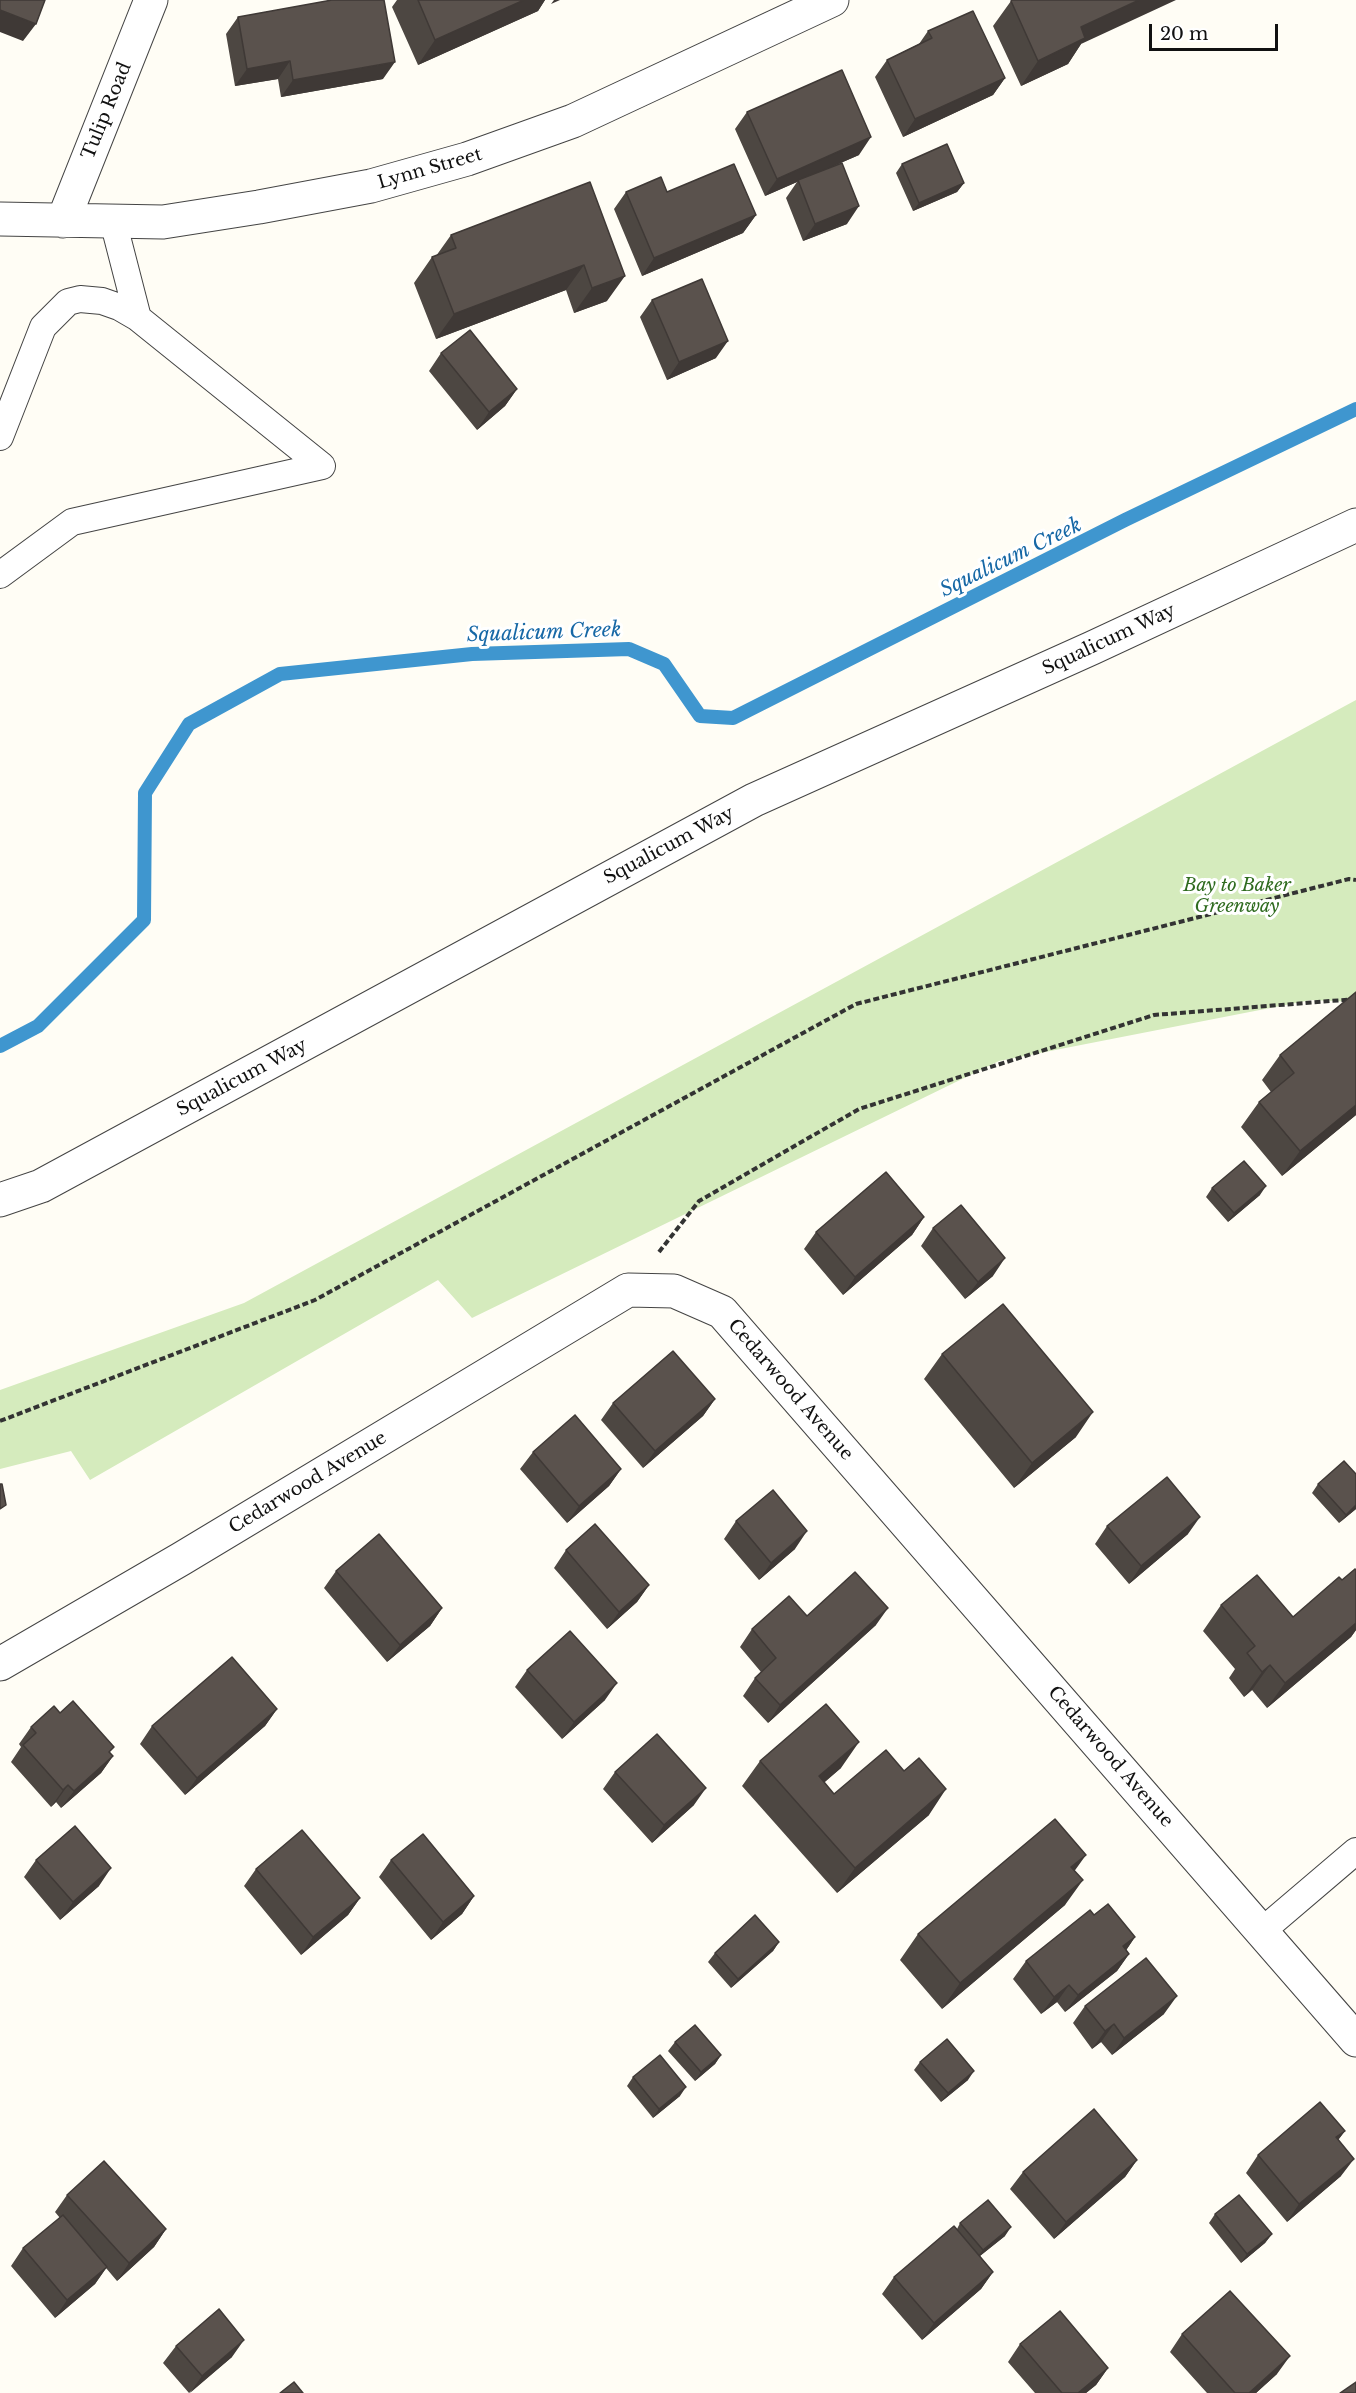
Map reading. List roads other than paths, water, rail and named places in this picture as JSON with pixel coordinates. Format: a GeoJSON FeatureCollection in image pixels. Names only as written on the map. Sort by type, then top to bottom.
{"type":"FeatureCollection","features":[{"type":"Feature","properties":{"kind":"street","name":"Tulip Road"},"geometry":{"type":"LineString","coordinates":[[63,221],[151,0]]}},
{"type":"Feature","properties":{"kind":"street","name":"Lynn Street"},"geometry":{"type":"LineString","coordinates":[[0,219],[163,222],[371,186],[467,159],[573,121],[832,0]]}},
{"type":"Feature","properties":{"kind":"street","name":"Squalicum Way"},"geometry":{"type":"LineString","coordinates":[[0,1200],[41,1186],[754,800],[1103,643],[1356,525]]}},
{"type":"Feature","properties":{"kind":"street","name":"Cedarwood Avenue"},"geometry":{"type":"LineString","coordinates":[[0,1664],[181,1559],[628,1290],[675,1291],[722,1312],[1356,2040]]}},
{"type":"Feature","properties":{"kind":"lane"},"geometry":{"type":"LineString","coordinates":[[113,221],[138,318]]}},
{"type":"Feature","properties":{"kind":"lane"},"geometry":{"type":"LineString","coordinates":[[0,437],[44,327],[68,302],[80,299],[102,301],[119,306],[138,318],[322,466],[72,522],[0,575]]}},
{"type":"Feature","properties":{"kind":"lane"},"geometry":{"type":"LineString","coordinates":[[1262,1931],[1356,1851]]}},
{"type":"Feature","properties":{"kind":"waterway","name":"Squalicum Creek"},"geometry":{"type":"LineString","coordinates":[[0,1046],[38,1026],[144,920],[145,793],[189,724],[280,674],[472,654],[629,649],[664,664],[700,716],[733,718],[1125,520],[1356,409]]}},
{"type":"Feature","properties":{"kind":"park label","name":"Bay to Baker Greenway"},"geometry":{"type":"Point","coordinates":[1237,896]}}]}
